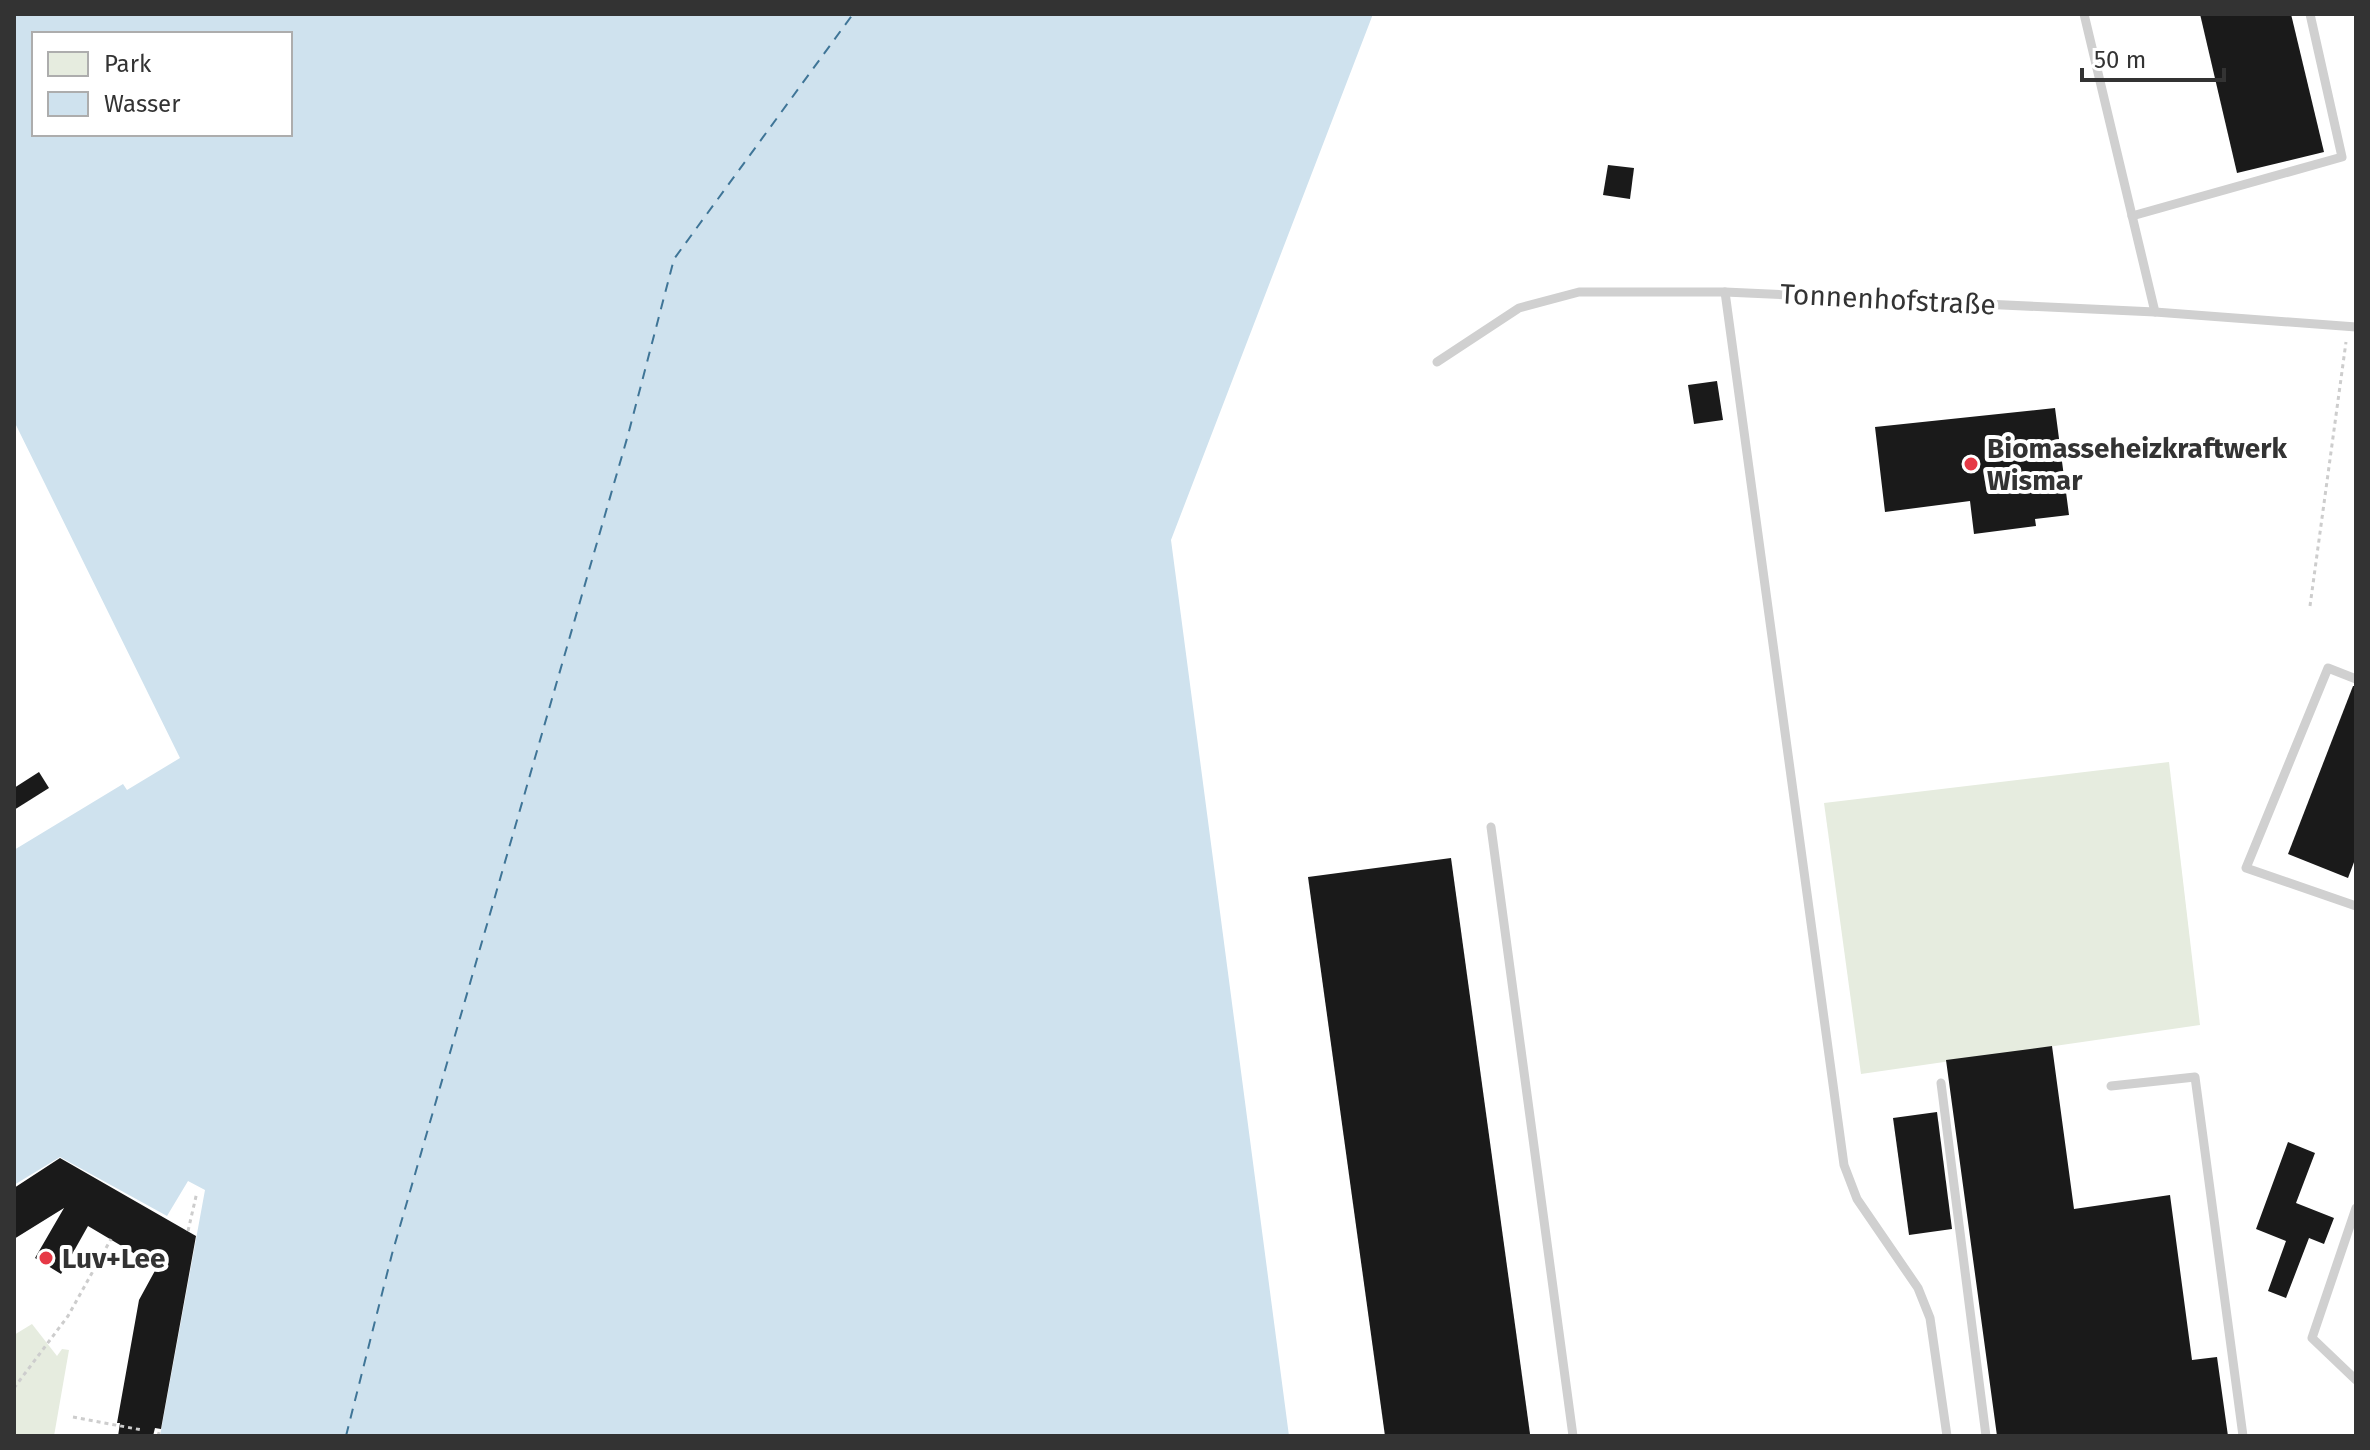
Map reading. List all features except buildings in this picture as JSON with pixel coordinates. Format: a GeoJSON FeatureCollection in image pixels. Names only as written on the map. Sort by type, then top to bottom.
{"type":"FeatureCollection","features":[{"type":"Feature","properties":{"kind":"lane"},"geometry":{"type":"LineString","coordinates":[[2084,14],[2155,312]]}},
{"type":"Feature","properties":{"kind":"lane"},"geometry":{"type":"LineString","coordinates":[[2132,216],[2342,157],[2310,14]]}},
{"type":"Feature","properties":{"kind":"lane","name":"Tonnenhofstraße"},"geometry":{"type":"LineString","coordinates":[[1437,362],[1519,308],[1579,292],[1725,292],[2155,312],[2352,326]]}},
{"type":"Feature","properties":{"kind":"lane"},"geometry":{"type":"LineString","coordinates":[[1725,292],[1844,1165],[1857,1199],[1918,1288],[1930,1318],[1947,1436]]}},
{"type":"Feature","properties":{"kind":"lane"},"geometry":{"type":"LineString","coordinates":[[2356,679],[2328,668],[2246,868],[2356,906]]}},
{"type":"Feature","properties":{"kind":"lane"},"geometry":{"type":"LineString","coordinates":[[1491,827],[1573,1436]]}},
{"type":"Feature","properties":{"kind":"lane"},"geometry":{"type":"LineString","coordinates":[[2111,1086],[2195,1077],[2243,1436]]}},
{"type":"Feature","properties":{"kind":"lane"},"geometry":{"type":"LineString","coordinates":[[1941,1083],[1986,1436]]}},
{"type":"Feature","properties":{"kind":"lane"},"geometry":{"type":"LineString","coordinates":[[2356,1208],[2312,1338],[2356,1380]]}},
{"type":"Feature","properties":{"kind":"path"},"geometry":{"type":"LineString","coordinates":[[2310,606],[2352,326]]}},
{"type":"Feature","properties":{"kind":"path"},"geometry":{"type":"LineString","coordinates":[[188,1231],[197,1192]]}},
{"type":"Feature","properties":{"kind":"path"},"geometry":{"type":"LineString","coordinates":[[14,1388],[68,1316],[111,1239]]}},
{"type":"Feature","properties":{"kind":"path"},"geometry":{"type":"LineString","coordinates":[[73,1417],[142,1430]]}},
{"type":"Feature","properties":{"kind":"green space"},"geometry":{"type":"Polygon","coordinates":[[[2169,762],[2200,1025],[1861,1074],[1824,803],[2169,762]]]}},
{"type":"Feature","properties":{"kind":"green space"},"geometry":{"type":"Polygon","coordinates":[[[32,1324],[57,1356],[62,1349],[69,1350],[54,1436],[14,1436],[14,1335],[32,1324]]]}},
{"type":"Feature","properties":{"kind":"water"},"geometry":{"type":"Polygon","coordinates":[[[14,14],[1373,14],[1171,540],[1289,1436],[160,1436],[205,1190],[188,1181],[167,1216],[60,1157],[14,1185],[14,850],[123,784],[127,790],[180,758],[14,421],[14,14]]]}},
{"type":"Feature","properties":{"kind":"ferry route"},"geometry":{"type":"LineString","coordinates":[[346,1436],[392,1254],[628,435],[674,259],[853,14]]}},
{"type":"Feature","properties":{"kind":"place","name":"Biomasseheizkraftwerk Wismar"},"geometry":{"type":"Point","coordinates":[1971,464]}},
{"type":"Feature","properties":{"kind":"place","name":"Luv+Lee"},"geometry":{"type":"Point","coordinates":[46,1258]}}]}
